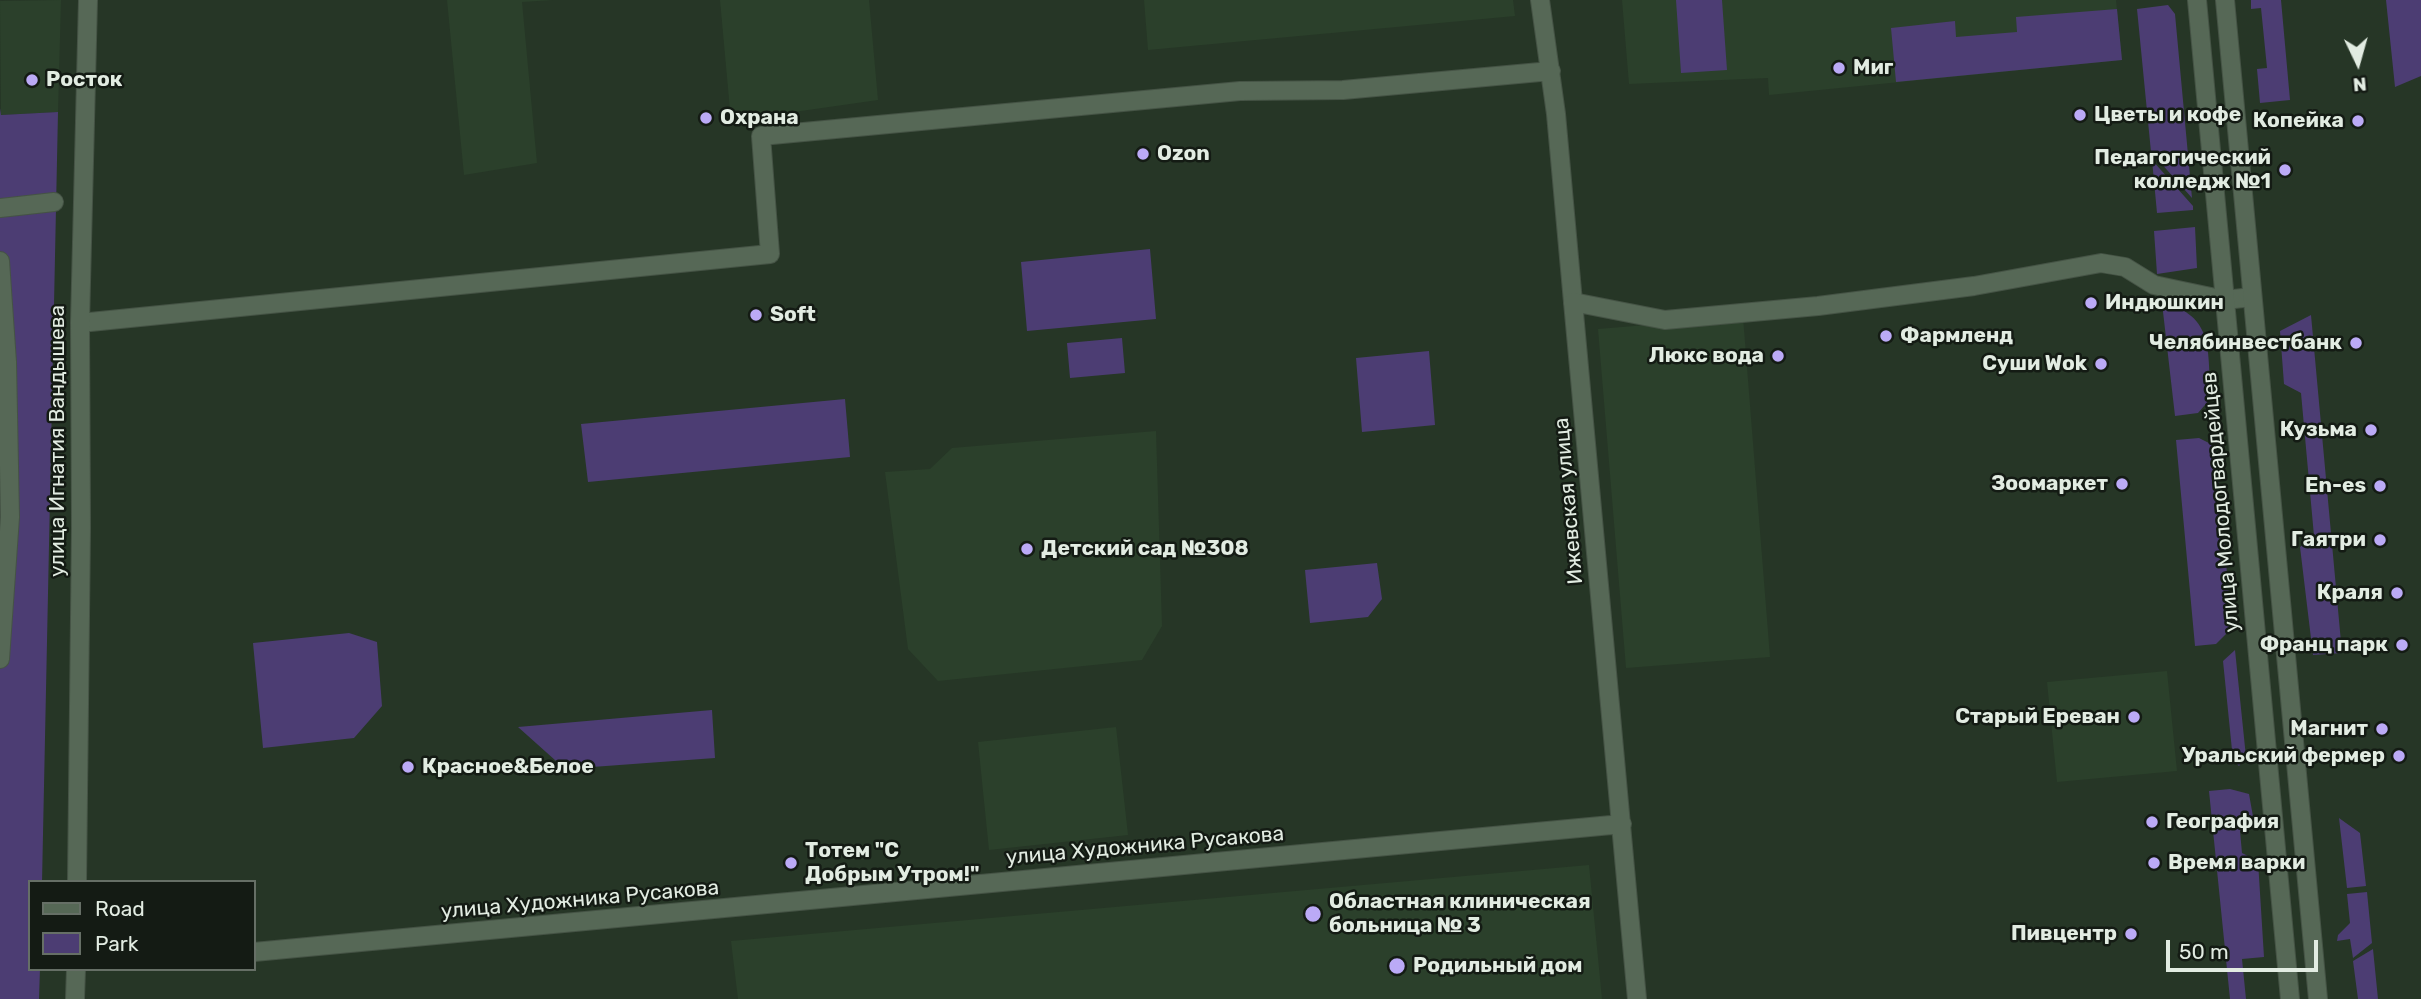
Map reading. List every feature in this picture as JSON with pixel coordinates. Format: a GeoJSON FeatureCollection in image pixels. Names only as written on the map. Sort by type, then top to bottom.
{"type":"FeatureCollection","features":[{"type":"Feature","properties":{"kind":"street","name":"улица Игнатия Вандышева"},"geometry":{"type":"LineString","coordinates":[[77,880],[82,528],[80,323],[88,0]]}},
{"type":"Feature","properties":{"kind":"street","name":"Ижевская улица"},"geometry":{"type":"LineString","coordinates":[[1540,0],[1551,71],[1637,999]]}},
{"type":"Feature","properties":{"kind":"street","name":"улица Молодогвардейцев"},"geometry":{"type":"LineString","coordinates":[[2197,0],[2290,999]]}},
{"type":"Feature","properties":{"kind":"street"},"geometry":{"type":"LineString","coordinates":[[2225,0],[2318,999]]}},
{"type":"Feature","properties":{"kind":"street"},"geometry":{"type":"LineString","coordinates":[[80,323],[770,254],[761,136],[1240,91],[1343,90],[1551,71]]}},
{"type":"Feature","properties":{"kind":"street"},"geometry":{"type":"LineString","coordinates":[[0,208],[54,202]]}},
{"type":"Feature","properties":{"kind":"street"},"geometry":{"type":"LineString","coordinates":[[0,261],[5,517],[0,659]]}},
{"type":"Feature","properties":{"kind":"street"},"geometry":{"type":"LineString","coordinates":[[1573,302],[1665,320],[1818,306],[1974,286],[2101,263],[2125,267],[2154,285],[2225,300],[2252,298]]}},
{"type":"Feature","properties":{"kind":"street","name":"улица Художника Русакова"},"geometry":{"type":"LineString","coordinates":[[256,952],[1622,824]]}},
{"type":"Feature","properties":{"kind":"street"},"geometry":{"type":"LineString","coordinates":[[75,999],[76,971]]}},
{"type":"Feature","properties":{"kind":"shaded area"},"geometry":{"type":"Polygon","coordinates":[[[61,0],[58,112],[1,115],[0,1],[61,0]]]}},
{"type":"Feature","properties":{"kind":"shaded area"},"geometry":{"type":"Polygon","coordinates":[[[447,0],[553,0],[522,2],[537,163],[464,175],[447,0]]]}},
{"type":"Feature","properties":{"kind":"shaded area"},"geometry":{"type":"Polygon","coordinates":[[[720,0],[869,0],[878,100],[731,121],[720,0]]]}},
{"type":"Feature","properties":{"kind":"shaded area"},"geometry":{"type":"Polygon","coordinates":[[[1144,0],[1513,0],[1515,16],[1148,50],[1144,0]]]}},
{"type":"Feature","properties":{"kind":"shaded area"},"geometry":{"type":"Polygon","coordinates":[[[1622,0],[2116,0],[2122,60],[1769,95],[1768,78],[1629,84],[1622,0]]]}},
{"type":"Feature","properties":{"kind":"shaded area"},"geometry":{"type":"Polygon","coordinates":[[[1743,317],[1770,657],[1626,668],[1598,329],[1743,317]]]}},
{"type":"Feature","properties":{"kind":"shaded area","name":"Детский сад №308"},"geometry":{"type":"Polygon","coordinates":[[[1156,431],[1162,626],[1142,660],[938,681],[908,649],[885,472],[930,469],[952,448],[1156,431]]]}},
{"type":"Feature","properties":{"kind":"shaded area"},"geometry":{"type":"Polygon","coordinates":[[[2167,671],[2177,771],[2057,782],[2047,682],[2167,671]]]}},
{"type":"Feature","properties":{"kind":"shaded area"},"geometry":{"type":"Polygon","coordinates":[[[1116,727],[1128,835],[989,850],[978,742],[1116,727]]]}},
{"type":"Feature","properties":{"kind":"shaded area","name":"Областная клиническая больница № 3"},"geometry":{"type":"Polygon","coordinates":[[[1589,865],[1602,999],[738,999],[731,941],[1589,865]]]}},
{"type":"Feature","properties":{"kind":"green space"},"geometry":{"type":"Polygon","coordinates":[[[1676,0],[1722,0],[1727,70],[1681,73],[1676,0]]]}},
{"type":"Feature","properties":{"kind":"green space"},"geometry":{"type":"Polygon","coordinates":[[[2251,0],[2281,0],[2290,100],[2260,103],[2257,69],[2267,68],[2261,8],[2251,9],[2251,0]]]}},
{"type":"Feature","properties":{"kind":"green space"},"geometry":{"type":"Polygon","coordinates":[[[2386,0],[2421,0],[2421,76],[2395,87],[2386,0]]]}},
{"type":"Feature","properties":{"kind":"green space"},"geometry":{"type":"Polygon","coordinates":[[[2168,5],[2175,14],[2192,198],[2151,152],[2137,9],[2168,5]]]}},
{"type":"Feature","properties":{"kind":"green space"},"geometry":{"type":"Polygon","coordinates":[[[2117,9],[2122,60],[1896,82],[1891,28],[1955,21],[1956,37],[2017,32],[2016,17],[2117,9]]]}},
{"type":"Feature","properties":{"kind":"green space"},"geometry":{"type":"Polygon","coordinates":[[[0,108],[1,115],[58,112],[42,880],[28,880],[28,971],[40,971],[39,999],[0,999],[0,108]]]}},
{"type":"Feature","properties":{"kind":"green space"},"geometry":{"type":"Polygon","coordinates":[[[2152,160],[2193,206],[2193,210],[2157,213],[2152,160]]]}},
{"type":"Feature","properties":{"kind":"green space"},"geometry":{"type":"Polygon","coordinates":[[[2195,227],[2197,268],[2157,274],[2154,231],[2195,227]]]}},
{"type":"Feature","properties":{"kind":"green space"},"geometry":{"type":"Polygon","coordinates":[[[1150,249],[1156,319],[1027,331],[1021,262],[1150,249]]]}},
{"type":"Feature","properties":{"kind":"green space"},"geometry":{"type":"Polygon","coordinates":[[[2162,303],[2192,317],[2205,338],[2211,398],[2198,413],[2175,416],[2162,303]]]}},
{"type":"Feature","properties":{"kind":"green space"},"geometry":{"type":"Polygon","coordinates":[[[2311,315],[2342,653],[2313,655],[2300,547],[2314,536],[2301,393],[2284,384],[2280,331],[2311,315]]]}},
{"type":"Feature","properties":{"kind":"green space"},"geometry":{"type":"Polygon","coordinates":[[[1122,338],[1125,373],[1070,378],[1067,343],[1122,338]]]}},
{"type":"Feature","properties":{"kind":"green space"},"geometry":{"type":"Polygon","coordinates":[[[1429,351],[1435,425],[1362,432],[1356,358],[1429,351]]]}},
{"type":"Feature","properties":{"kind":"green space"},"geometry":{"type":"Polygon","coordinates":[[[845,399],[850,457],[588,482],[581,424],[845,399]]]}},
{"type":"Feature","properties":{"kind":"green space"},"geometry":{"type":"Polygon","coordinates":[[[2199,438],[2211,444],[2216,452],[2232,628],[2216,644],[2195,646],[2176,440],[2199,438]]]}},
{"type":"Feature","properties":{"kind":"green space"},"geometry":{"type":"Polygon","coordinates":[[[1377,563],[1382,599],[1368,617],[1310,623],[1305,570],[1377,563]]]}},
{"type":"Feature","properties":{"kind":"green space"},"geometry":{"type":"Polygon","coordinates":[[[349,633],[377,642],[382,706],[354,738],[263,748],[253,643],[349,633]]]}},
{"type":"Feature","properties":{"kind":"green space"},"geometry":{"type":"Polygon","coordinates":[[[2235,650],[2246,757],[2239,766],[2233,760],[2223,661],[2235,650]]]}},
{"type":"Feature","properties":{"kind":"green space"},"geometry":{"type":"Polygon","coordinates":[[[712,710],[715,758],[565,769],[518,727],[712,710]]]}},
{"type":"Feature","properties":{"kind":"green space"},"geometry":{"type":"Polygon","coordinates":[[[2230,789],[2249,794],[2254,822],[2240,831],[2242,853],[2258,861],[2264,957],[2242,959],[2246,999],[2230,999],[2209,791],[2230,789]]]}},
{"type":"Feature","properties":{"kind":"green space"},"geometry":{"type":"Polygon","coordinates":[[[2339,818],[2360,833],[2366,886],[2347,888],[2339,818]]]}},
{"type":"Feature","properties":{"kind":"green space"},"geometry":{"type":"Polygon","coordinates":[[[2367,892],[2372,943],[2353,958],[2350,939],[2337,941],[2338,935],[2350,923],[2347,894],[2367,892]]]}},
{"type":"Feature","properties":{"kind":"green space"},"geometry":{"type":"Polygon","coordinates":[[[2373,949],[2378,999],[2358,999],[2353,961],[2373,949]]]}},
{"type":"Feature","properties":{"kind":"place","name":"Миг"},"geometry":{"type":"Point","coordinates":[1839,68]}},
{"type":"Feature","properties":{"kind":"place","name":"Росток"},"geometry":{"type":"Point","coordinates":[32,80]}},
{"type":"Feature","properties":{"kind":"place","name":"Цветы и кофе"},"geometry":{"type":"Point","coordinates":[2080,115]}},
{"type":"Feature","properties":{"kind":"place","name":"Охрана"},"geometry":{"type":"Point","coordinates":[706,118]}},
{"type":"Feature","properties":{"kind":"place","name":"Копейка"},"geometry":{"type":"Point","coordinates":[2358,121]}},
{"type":"Feature","properties":{"kind":"place","name":"Ozon"},"geometry":{"type":"Point","coordinates":[1143,154]}},
{"type":"Feature","properties":{"kind":"place","name":"Педагогический колледж №1"},"geometry":{"type":"Point","coordinates":[2285,170]}},
{"type":"Feature","properties":{"kind":"place","name":"Индюшкин"},"geometry":{"type":"Point","coordinates":[2091,303]}},
{"type":"Feature","properties":{"kind":"place","name":"Soft"},"geometry":{"type":"Point","coordinates":[756,315]}},
{"type":"Feature","properties":{"kind":"place","name":"Фармленд"},"geometry":{"type":"Point","coordinates":[1886,336]}},
{"type":"Feature","properties":{"kind":"place","name":"Челябинвестбанк"},"geometry":{"type":"Point","coordinates":[2356,343]}},
{"type":"Feature","properties":{"kind":"place","name":"Люкс вода"},"geometry":{"type":"Point","coordinates":[1778,356]}},
{"type":"Feature","properties":{"kind":"place","name":"Суши Wok"},"geometry":{"type":"Point","coordinates":[2101,364]}},
{"type":"Feature","properties":{"kind":"place","name":"Кузьма"},"geometry":{"type":"Point","coordinates":[2371,430]}},
{"type":"Feature","properties":{"kind":"place","name":"Зоомаркет"},"geometry":{"type":"Point","coordinates":[2122,484]}},
{"type":"Feature","properties":{"kind":"place","name":"En-es"},"geometry":{"type":"Point","coordinates":[2380,486]}},
{"type":"Feature","properties":{"kind":"place","name":"Гаятри"},"geometry":{"type":"Point","coordinates":[2380,540]}},
{"type":"Feature","properties":{"kind":"place","name":"Детский сад №308"},"geometry":{"type":"Point","coordinates":[1027,549]}},
{"type":"Feature","properties":{"kind":"place","name":"Краля"},"geometry":{"type":"Point","coordinates":[2397,593]}},
{"type":"Feature","properties":{"kind":"place","name":"Франц парк"},"geometry":{"type":"Point","coordinates":[2402,645]}},
{"type":"Feature","properties":{"kind":"place","name":"Старый Ереван"},"geometry":{"type":"Point","coordinates":[2134,717]}},
{"type":"Feature","properties":{"kind":"place","name":"Магнит"},"geometry":{"type":"Point","coordinates":[2382,729]}},
{"type":"Feature","properties":{"kind":"place","name":"Уральский фермер"},"geometry":{"type":"Point","coordinates":[2399,756]}},
{"type":"Feature","properties":{"kind":"place","name":"Красное&Белое"},"geometry":{"type":"Point","coordinates":[408,767]}},
{"type":"Feature","properties":{"kind":"place","name":"География"},"geometry":{"type":"Point","coordinates":[2152,822]}},
{"type":"Feature","properties":{"kind":"place","name":"Тотем \"С Добрым Утром!\""},"geometry":{"type":"Point","coordinates":[791,863]}},
{"type":"Feature","properties":{"kind":"place","name":"Время варки"},"geometry":{"type":"Point","coordinates":[2154,863]}},
{"type":"Feature","properties":{"kind":"place","name":"Областная клиническая больница № 3"},"geometry":{"type":"Point","coordinates":[1313,914]}},
{"type":"Feature","properties":{"kind":"place","name":"Пивцентр"},"geometry":{"type":"Point","coordinates":[2131,934]}},
{"type":"Feature","properties":{"kind":"place","name":"Родильный дом"},"geometry":{"type":"Point","coordinates":[1397,966]}}]}
